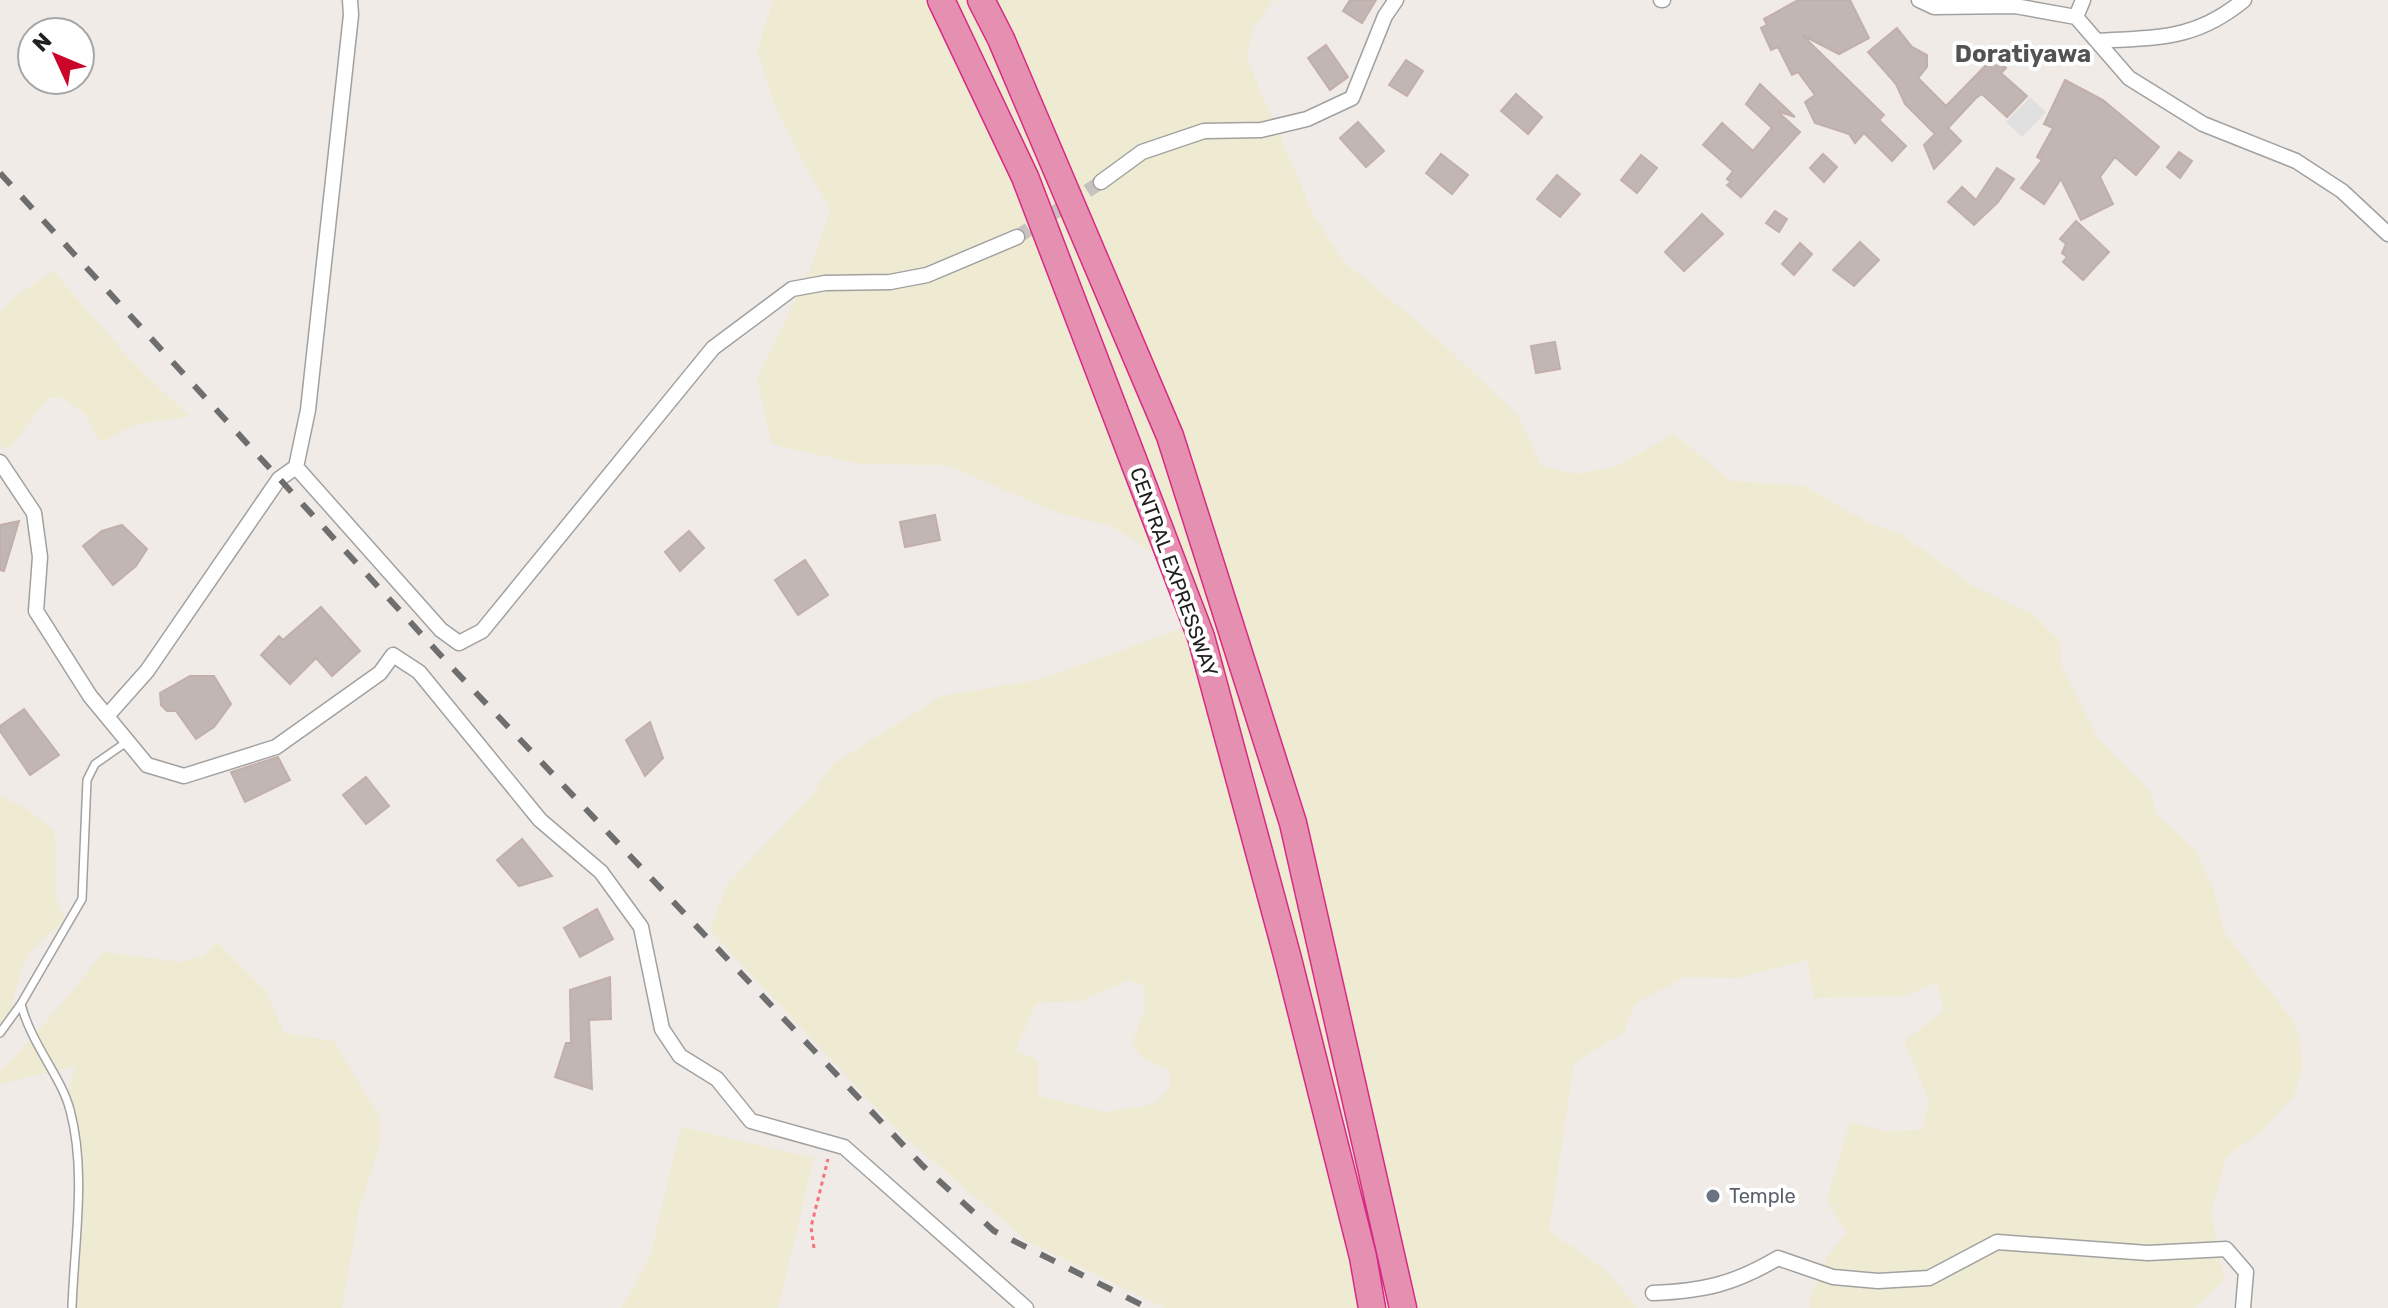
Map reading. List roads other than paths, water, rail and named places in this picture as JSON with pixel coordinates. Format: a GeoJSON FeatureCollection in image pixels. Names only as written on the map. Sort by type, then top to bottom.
{"type":"FeatureCollection","features":[{"type":"Feature","properties":{"kind":"highway","name":"CENTRAL EXPRESSWAY"},"geometry":{"type":"LineString","coordinates":[[941,0],[1025,177],[1201,637],[1256,836],[1363,1257],[1372,1308]]}},
{"type":"Feature","properties":{"kind":"highway","name":"CENTRAL EXPRESSWAY"},"geometry":{"type":"LineString","coordinates":[[981,0],[1008,54],[1170,436],[1293,823],[1403,1308]]}},
{"type":"Feature","properties":{"kind":"street"},"geometry":{"type":"LineString","coordinates":[[107,716],[147,671],[279,479],[296,467],[308,410],[350,31],[350,0]]}},
{"type":"Feature","properties":{"kind":"street"},"geometry":{"type":"LineString","coordinates":[[1101,182],[1142,152],[1204,131],[1261,130],[1307,119],[1352,98],[1385,16],[1396,0]]}},
{"type":"Feature","properties":{"kind":"street"},"geometry":{"type":"LineString","coordinates":[[1919,0],[1934,7],[2015,6],[2076,17],[2129,78],[2203,124],[2296,161],[2342,191],[2388,234]]}},
{"type":"Feature","properties":{"kind":"street"},"geometry":{"type":"LineString","coordinates":[[2076,17],[2083,0]]}},
{"type":"Feature","properties":{"kind":"street"},"geometry":{"type":"LineString","coordinates":[[2097,41],[2182,36],[2226,14],[2244,0]]}},
{"type":"Feature","properties":{"kind":"street"},"geometry":{"type":"LineString","coordinates":[[296,467],[441,630],[459,643],[482,631],[713,348],[792,289],[825,283],[890,282],[927,275],[1017,237]]}},
{"type":"Feature","properties":{"kind":"street"},"geometry":{"type":"LineString","coordinates":[[0,462],[34,513],[40,557],[36,611],[107,716],[147,765],[184,776],[276,747],[380,673],[393,655],[419,672],[540,820],[601,872],[641,927],[662,1029],[680,1056],[717,1079],[751,1121],[844,1147],[1026,1308]]}},
{"type":"Feature","properties":{"kind":"street"},"geometry":{"type":"LineString","coordinates":[[1653,1293],[1700,1292],[1745,1277],[1778,1258],[1833,1277],[1878,1281],[1929,1278],[1997,1242],[2148,1253],[2226,1249],[2246,1272],[2243,1308]]}},
{"type":"Feature","properties":{"kind":"lane"},"geometry":{"type":"LineString","coordinates":[[0,1033],[21,1004],[82,899],[87,780],[95,764],[128,741]]}},
{"type":"Feature","properties":{"kind":"lane"},"geometry":{"type":"LineString","coordinates":[[21,1004],[28,1031],[70,1107],[78,1154],[72,1308]]}},
{"type":"Feature","properties":{"kind":"tunnel"},"geometry":{"type":"LineString","coordinates":[[1017,237],[1101,182]]}},
{"type":"Feature","properties":{"kind":"railway"},"geometry":{"type":"LineString","coordinates":[[0,173],[445,660],[923,1166],[994,1231],[1148,1308]]}},
{"type":"Feature","properties":{"kind":"place","name":"Temple"},"geometry":{"type":"Point","coordinates":[1713,1196]}},
{"type":"Feature","properties":{"kind":"district","name":"Doratiyawa"},"geometry":{"type":"Point","coordinates":[2023,54]}}]}
